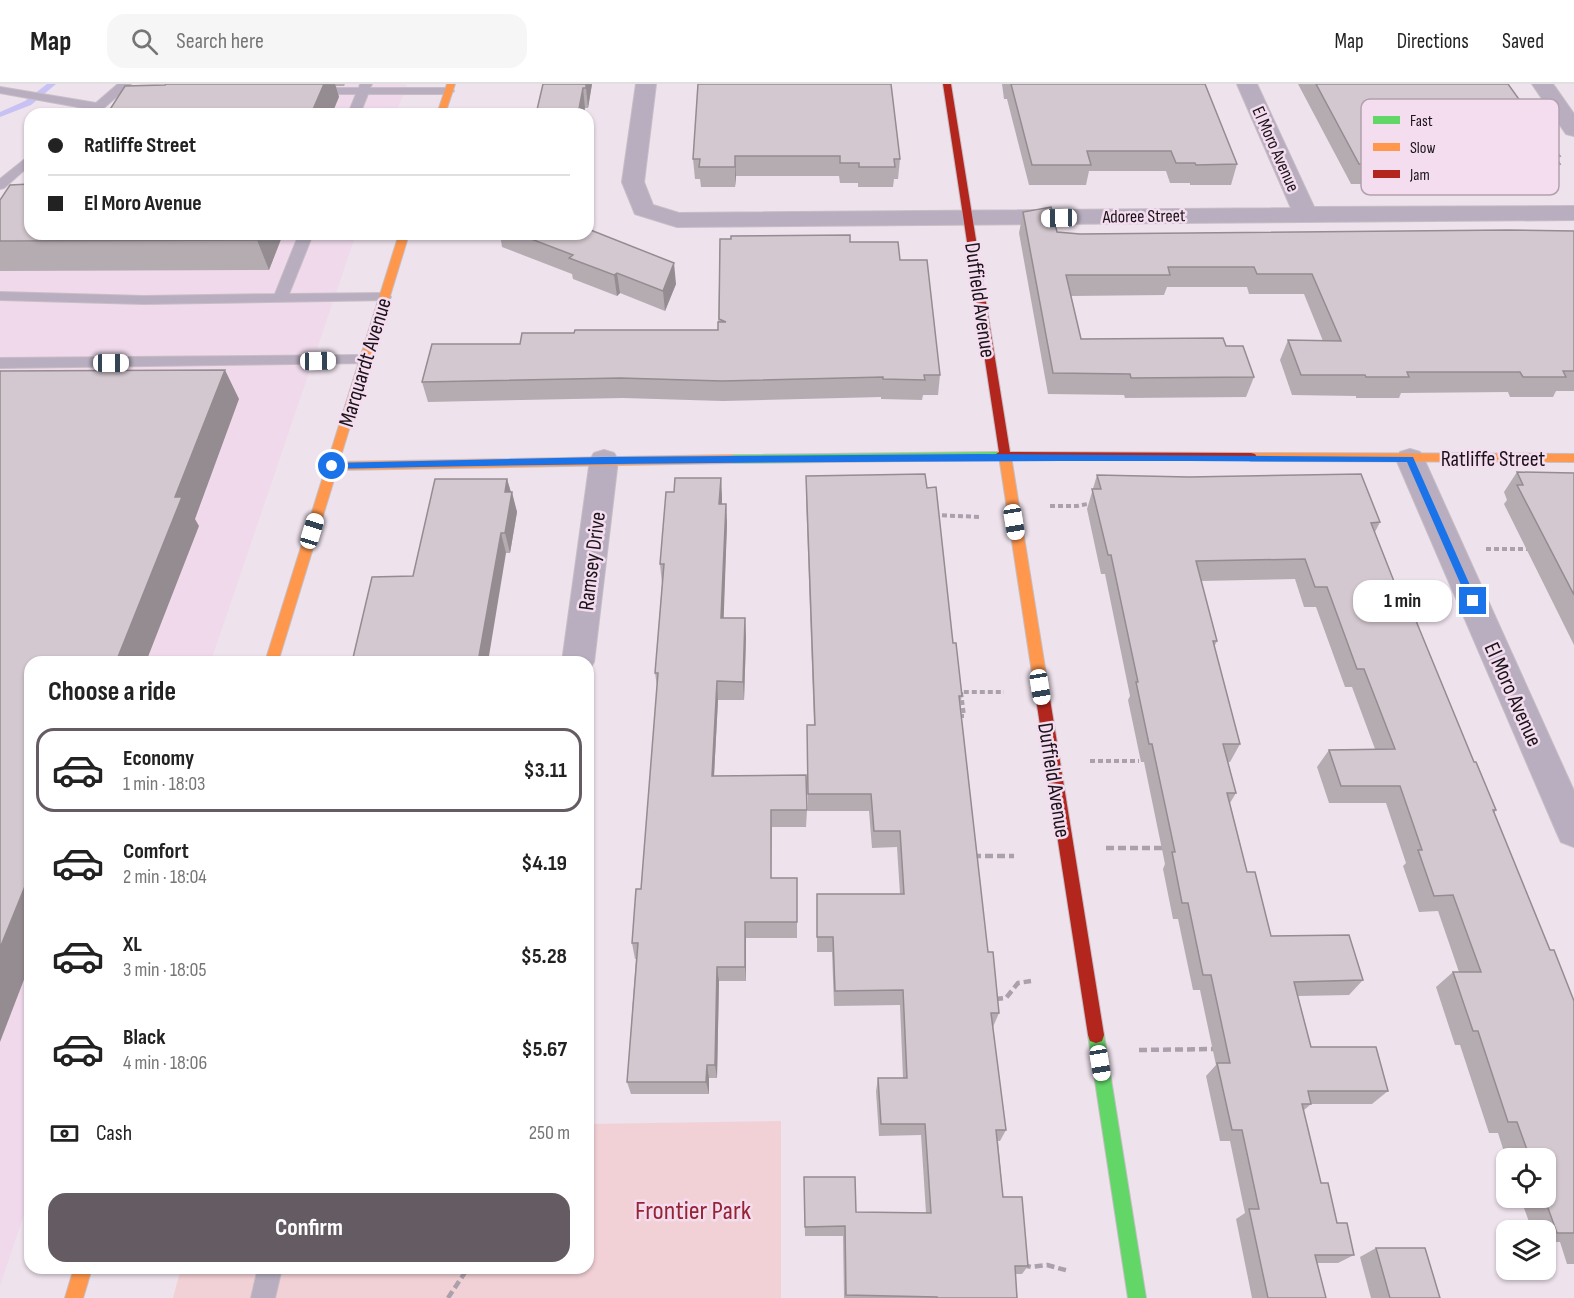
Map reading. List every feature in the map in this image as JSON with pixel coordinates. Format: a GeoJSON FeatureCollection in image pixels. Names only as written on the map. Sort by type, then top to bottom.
{"type":"FeatureCollection","features":[{"type":"Feature","properties":{"kind":"street","name":"Adoree Street"},"geometry":{"type":"LineString","coordinates":[[646,84],[633,182],[643,209],[677,220],[969,219],[1305,213],[1574,213]]}},
{"type":"Feature","properties":{"kind":"street","name":"Duffield Avenue"},"geometry":{"type":"LineString","coordinates":[[947,84],[1137,1298]]}},
{"type":"Feature","properties":{"kind":"street","name":"El Moro Avenue"},"geometry":{"type":"LineString","coordinates":[[1247,84],[1305,213]]}},
{"type":"Feature","properties":{"kind":"street"},"geometry":{"type":"LineString","coordinates":[[1542,84],[1553,99]]}},
{"type":"Feature","properties":{"kind":"street"},"geometry":{"type":"LineString","coordinates":[[443,108],[450,87]]}},
{"type":"Feature","properties":{"kind":"street"},"geometry":{"type":"LineString","coordinates":[[1559,108],[1574,129]]}},
{"type":"Feature","properties":{"kind":"street","name":"Marquardt Avenue"},"geometry":{"type":"LineString","coordinates":[[274,656],[402,240]]}},
{"type":"Feature","properties":{"kind":"street","name":"Ratliffe Street"},"geometry":{"type":"LineString","coordinates":[[332,466],[604,460],[1004,456],[1574,458]]}},
{"type":"Feature","properties":{"kind":"street","name":"El Moro Avenue"},"geometry":{"type":"LineString","coordinates":[[1410,459],[1574,831]]}},
{"type":"Feature","properties":{"kind":"street","name":"Ramsey Drive"},"geometry":{"type":"LineString","coordinates":[[579,656],[604,460]]}},
{"type":"Feature","properties":{"kind":"street"},"geometry":{"type":"LineString","coordinates":[[74,1298],[81,1274]]}},
{"type":"Feature","properties":{"kind":"lane"},"geometry":{"type":"LineString","coordinates":[[97,108],[125,84]]}},
{"type":"Feature","properties":{"kind":"lane"},"geometry":{"type":"LineString","coordinates":[[296,91],[450,87]]}},
{"type":"Feature","properties":{"kind":"lane"},"geometry":{"type":"LineString","coordinates":[[357,108],[365,88]]}},
{"type":"Feature","properties":{"kind":"lane"},"geometry":{"type":"LineString","coordinates":[[0,90],[86,108]]}},
{"type":"Feature","properties":{"kind":"lane"},"geometry":{"type":"LineString","coordinates":[[0,185],[24,164]]}},
{"type":"Feature","properties":{"kind":"lane"},"geometry":{"type":"LineString","coordinates":[[280,298],[304,240]]}},
{"type":"Feature","properties":{"kind":"lane"},"geometry":{"type":"LineString","coordinates":[[0,296],[144,300],[384,297]]}},
{"type":"Feature","properties":{"kind":"lane"},"geometry":{"type":"LineString","coordinates":[[0,363],[365,360]]}},
{"type":"Feature","properties":{"kind":"lane"},"geometry":{"type":"LineString","coordinates":[[263,1298],[269,1274]]}},
{"type":"Feature","properties":{"kind":"path"},"geometry":{"type":"LineString","coordinates":[[1049,506],[1077,506],[1093,503]]}},
{"type":"Feature","properties":{"kind":"path"},"geometry":{"type":"LineString","coordinates":[[934,515],[984,517]]}},
{"type":"Feature","properties":{"kind":"path"},"geometry":{"type":"LineString","coordinates":[[1480,549],[1531,549]]}},
{"type":"Feature","properties":{"kind":"path"},"geometry":{"type":"LineString","coordinates":[[956,716],[964,716],[962,692],[1004,692]]}},
{"type":"Feature","properties":{"kind":"path"},"geometry":{"type":"LineString","coordinates":[[1080,762],[1139,762]]}},
{"type":"Feature","properties":{"kind":"path"},"geometry":{"type":"LineString","coordinates":[[1096,848],[1167,848]]}},
{"type":"Feature","properties":{"kind":"path"},"geometry":{"type":"LineString","coordinates":[[962,856],[1014,856]]}},
{"type":"Feature","properties":{"kind":"path"},"geometry":{"type":"LineString","coordinates":[[991,999],[1006,998],[1018,983],[1031,981]]}},
{"type":"Feature","properties":{"kind":"path"},"geometry":{"type":"LineString","coordinates":[[1132,1050],[1216,1049]]}},
{"type":"Feature","properties":{"kind":"path"},"geometry":{"type":"LineString","coordinates":[[1021,1262],[1026,1266],[1047,1265],[1069,1271]]}},
{"type":"Feature","properties":{"kind":"path"},"geometry":{"type":"LineString","coordinates":[[448,1298],[464,1274]]}},
{"type":"Feature","properties":{"kind":"shaded area"},"geometry":{"type":"Polygon","coordinates":[[[141,84],[407,84],[398,108],[114,108],[141,84]]]}},
{"type":"Feature","properties":{"kind":"shaded area"},"geometry":{"type":"Polygon","coordinates":[[[24,188],[24,240],[354,240],[213,656],[24,656],[24,1215],[0,1286],[0,210],[24,188]]]}},
{"type":"Feature","properties":{"kind":"green space","name":"Frontier Park"},"geometry":{"type":"Polygon","coordinates":[[[781,1121],[781,1298],[173,1298],[179,1274],[594,1274],[594,1124],[781,1121]]]}},
{"type":"Feature","properties":{"kind":"building"},"geometry":{"type":"Polygon","coordinates":[[[324,84],[314,108],[111,108],[125,86],[324,84]]]}},
{"type":"Feature","properties":{"kind":"building"},"geometry":{"type":"Polygon","coordinates":[[[543,84],[586,84],[579,108],[537,108],[543,84]]]}},
{"type":"Feature","properties":{"kind":"building"},"geometry":{"type":"Polygon","coordinates":[[[698,84],[891,84],[900,159],[894,159],[895,167],[859,167],[859,163],[840,163],[840,156],[735,156],[735,167],[699,167],[700,159],[693,159],[698,84]]]}},
{"type":"Feature","properties":{"kind":"building"},"geometry":{"type":"Polygon","coordinates":[[[1011,84],[1205,84],[1237,164],[1176,163],[1171,151],[1087,151],[1091,165],[1032,165],[1011,84]]]}},
{"type":"Feature","properties":{"kind":"building"},"geometry":{"type":"Polygon","coordinates":[[[1316,84],[1508,84],[1519,99],[1361,99],[1361,164],[1316,84]]]}},
{"type":"Feature","properties":{"kind":"building"},"geometry":{"type":"Polygon","coordinates":[[[24,184],[24,240],[257,240],[0,241],[0,200],[10,185],[24,184]]]}},
{"type":"Feature","properties":{"kind":"building"},"geometry":{"type":"Polygon","coordinates":[[[1051,207],[1057,232],[1080,234],[1574,231],[1574,371],[1563,371],[1566,377],[1523,377],[1520,372],[1407,372],[1409,377],[1301,375],[1288,340],[1341,341],[1312,274],[1257,274],[1254,267],[1168,267],[1170,275],[1066,275],[1081,339],[1223,338],[1226,346],[1243,346],[1254,377],[1131,378],[1130,374],[1053,373],[1023,212],[1051,207]]]}},
{"type":"Feature","properties":{"kind":"building"},"geometry":{"type":"Polygon","coordinates":[[[594,231],[674,263],[663,291],[569,258],[573,255],[534,240],[594,240],[594,231]]]}},
{"type":"Feature","properties":{"kind":"building"},"geometry":{"type":"Polygon","coordinates":[[[850,235],[850,242],[898,242],[900,260],[927,260],[940,375],[924,375],[925,380],[883,379],[883,377],[722,381],[620,378],[422,382],[432,344],[520,344],[522,333],[574,333],[575,330],[718,330],[718,322],[726,322],[719,319],[720,239],[731,239],[731,236],[850,235]]]}},
{"type":"Feature","properties":{"kind":"building"},"geometry":{"type":"Polygon","coordinates":[[[225,370],[175,497],[182,497],[118,656],[24,656],[24,889],[0,948],[0,371],[225,370]]]}},
{"type":"Feature","properties":{"kind":"building"},"geometry":{"type":"Polygon","coordinates":[[[1517,472],[1574,473],[1574,595],[1517,485],[1523,485],[1517,472]]]}},
{"type":"Feature","properties":{"kind":"building"},"geometry":{"type":"Polygon","coordinates":[[[925,474],[927,488],[936,487],[953,643],[956,643],[962,696],[959,696],[988,952],[993,952],[999,1013],[991,1013],[1006,1130],[996,1130],[1003,1197],[1022,1197],[1028,1266],[1015,1266],[1017,1298],[846,1295],[845,1226],[805,1227],[804,1177],[855,1177],[856,1212],[931,1213],[925,1124],[881,1124],[878,1078],[907,1078],[903,990],[835,991],[833,937],[817,937],[817,894],[904,894],[900,831],[874,831],[871,794],[808,794],[807,725],[815,725],[806,476],[925,474]]]}},
{"type":"Feature","properties":{"kind":"building"},"geometry":{"type":"Polygon","coordinates":[[[1361,474],[1380,522],[1371,523],[1408,617],[1414,616],[1496,810],[1493,810],[1550,950],[1554,950],[1574,1001],[1574,1233],[1557,1233],[1556,1220],[1552,1220],[1548,1208],[1556,1208],[1556,1148],[1526,1148],[1517,1122],[1508,1122],[1478,1031],[1473,1031],[1453,972],[1481,972],[1453,895],[1434,896],[1418,850],[1422,850],[1400,786],[1341,786],[1329,750],[1395,749],[1364,669],[1357,669],[1327,587],[1315,587],[1305,559],[1196,561],[1217,641],[1213,641],[1240,744],[1223,744],[1236,793],[1227,793],[1247,872],[1255,872],[1271,936],[1349,935],[1363,980],[1294,982],[1311,1047],[1376,1047],[1388,1091],[1308,1091],[1311,1104],[1302,1104],[1321,1183],[1328,1183],[1337,1223],[1347,1223],[1354,1255],[1315,1255],[1326,1298],[1268,1298],[1249,1209],[1259,1209],[1242,1130],[1232,1130],[1217,1063],[1230,1063],[1211,975],[1203,975],[1188,903],[1182,903],[1172,852],[1175,852],[1152,744],[1149,744],[1111,555],[1108,555],[1092,489],[1101,489],[1097,475],[1189,477],[1361,474]]]}},
{"type":"Feature","properties":{"kind":"building"},"geometry":{"type":"Polygon","coordinates":[[[675,478],[721,478],[719,504],[726,504],[721,618],[745,618],[743,682],[717,681],[712,776],[806,775],[807,810],[771,810],[771,878],[797,878],[797,922],[745,922],[745,967],[717,967],[715,1065],[707,1065],[706,1082],[627,1082],[638,943],[632,943],[636,889],[641,889],[658,673],[655,673],[664,564],[660,564],[666,492],[674,492],[675,478]]]}},
{"type":"Feature","properties":{"kind":"building"},"geometry":{"type":"Polygon","coordinates":[[[435,479],[507,479],[505,492],[512,492],[505,533],[501,533],[479,656],[353,656],[372,577],[413,576],[435,479]]]}},
{"type":"Feature","properties":{"kind":"building"},"geometry":{"type":"Polygon","coordinates":[[[1376,1248],[1425,1248],[1440,1298],[1390,1298],[1376,1248]]]}},
{"type":"Feature","properties":{"kind":"waterway"},"geometry":{"type":"LineString","coordinates":[[0,115],[28,103],[52,84]]}},
{"type":"Feature","properties":{"kind":"traffic: fast"},"geometry":{"type":"LineString","coordinates":[[732,459],[999,456]]}},
{"type":"Feature","properties":{"kind":"traffic: fast"},"geometry":{"type":"LineString","coordinates":[[1096,1035],[1137,1298]]}},
{"type":"Feature","properties":{"kind":"traffic: slow"},"geometry":{"type":"LineString","coordinates":[[443,108],[451,84]]}},
{"type":"Feature","properties":{"kind":"traffic: slow"},"geometry":{"type":"LineString","coordinates":[[273,656],[402,240]]}},
{"type":"Feature","properties":{"kind":"traffic: slow"},"geometry":{"type":"LineString","coordinates":[[1005,456],[1043,699]]}},
{"type":"Feature","properties":{"kind":"traffic: slow"},"geometry":{"type":"LineString","coordinates":[[1251,457],[1574,458]]}},
{"type":"Feature","properties":{"kind":"traffic: slow"},"geometry":{"type":"LineString","coordinates":[[332,466],[732,459]]}},
{"type":"Feature","properties":{"kind":"traffic: slow"},"geometry":{"type":"LineString","coordinates":[[74,1298],[81,1274]]}},
{"type":"Feature","properties":{"kind":"traffic: jam"},"geometry":{"type":"LineString","coordinates":[[947,84],[1005,456]]}},
{"type":"Feature","properties":{"kind":"traffic: jam"},"geometry":{"type":"LineString","coordinates":[[999,456],[1251,457]]}},
{"type":"Feature","properties":{"kind":"traffic: jam"},"geometry":{"type":"LineString","coordinates":[[1043,699],[1096,1035]]}},
{"type":"Feature","properties":{"kind":"route"},"geometry":{"type":"LineString","coordinates":[[332,466],[604,460],[980,457],[1410,459],[1473,601]]}}]}
